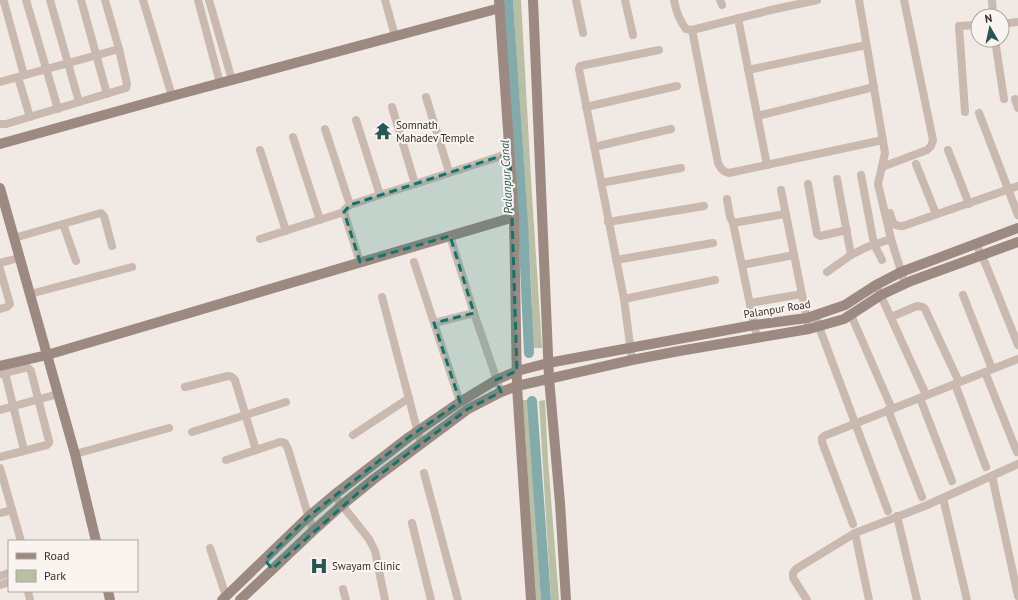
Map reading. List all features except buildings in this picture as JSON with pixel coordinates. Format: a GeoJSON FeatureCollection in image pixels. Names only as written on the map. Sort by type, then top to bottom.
{"type":"FeatureCollection","features":[{"type":"Feature","properties":{"kind":"street"},"geometry":{"type":"LineString","coordinates":[[26,0],[58,109]]}},
{"type":"Feature","properties":{"kind":"street"},"geometry":{"type":"LineString","coordinates":[[50,0],[79,102]]}},
{"type":"Feature","properties":{"kind":"street"},"geometry":{"type":"LineString","coordinates":[[81,0],[107,94]]}},
{"type":"Feature","properties":{"kind":"street"},"geometry":{"type":"LineString","coordinates":[[0,124],[6,124],[58,109],[125,89],[127,87],[128,84],[105,0]]}},
{"type":"Feature","properties":{"kind":"street"},"geometry":{"type":"LineString","coordinates":[[143,0],[172,96]]}},
{"type":"Feature","properties":{"kind":"street"},"geometry":{"type":"LineString","coordinates":[[198,0],[220,83]]}},
{"type":"Feature","properties":{"kind":"street"},"geometry":{"type":"LineString","coordinates":[[209,0],[232,80]]}},
{"type":"Feature","properties":{"kind":"street"},"geometry":{"type":"LineString","coordinates":[[385,0],[394,36]]}},
{"type":"Feature","properties":{"kind":"street"},"geometry":{"type":"LineString","coordinates":[[533,0],[548,363],[560,502],[566,600]]}},
{"type":"Feature","properties":{"kind":"street"},"geometry":{"type":"LineString","coordinates":[[576,0],[583,34]]}},
{"type":"Feature","properties":{"kind":"street"},"geometry":{"type":"LineString","coordinates":[[625,0],[633,35]]}},
{"type":"Feature","properties":{"kind":"street"},"geometry":{"type":"LineString","coordinates":[[674,0],[677,15],[686,29],[692,30],[817,0]]}},
{"type":"Feature","properties":{"kind":"street"},"geometry":{"type":"LineString","coordinates":[[858,0],[885,153],[878,184],[891,239],[900,272],[905,284]]}},
{"type":"Feature","properties":{"kind":"street"},"geometry":{"type":"LineString","coordinates":[[882,167],[927,150],[932,146],[904,0]]}},
{"type":"Feature","properties":{"kind":"street"},"geometry":{"type":"LineString","coordinates":[[5,2],[30,117]]}},
{"type":"Feature","properties":{"kind":"street"},"geometry":{"type":"LineString","coordinates":[[0,144],[394,36],[500,4],[514,217],[517,386],[531,600]]}},
{"type":"Feature","properties":{"kind":"street"},"geometry":{"type":"LineString","coordinates":[[738,18],[767,164]]}},
{"type":"Feature","properties":{"kind":"street"},"geometry":{"type":"LineString","coordinates":[[965,112],[959,26],[970,25]]}},
{"type":"Feature","properties":{"kind":"street"},"geometry":{"type":"LineString","coordinates":[[692,30],[718,163],[724,172],[729,173],[883,140]]}},
{"type":"Feature","properties":{"kind":"street"},"geometry":{"type":"LineString","coordinates":[[748,70],[866,45]]}},
{"type":"Feature","properties":{"kind":"street"},"geometry":{"type":"LineString","coordinates":[[996,48],[1004,99]]}},
{"type":"Feature","properties":{"kind":"street"},"geometry":{"type":"LineString","coordinates":[[0,82],[119,49]]}},
{"type":"Feature","properties":{"kind":"street"},"geometry":{"type":"LineString","coordinates":[[632,360],[624,299],[579,68],[580,66],[659,50]]}},
{"type":"Feature","properties":{"kind":"street"},"geometry":{"type":"LineString","coordinates":[[586,107],[677,86]]}},
{"type":"Feature","properties":{"kind":"street"},"geometry":{"type":"LineString","coordinates":[[757,116],[874,87]]}},
{"type":"Feature","properties":{"kind":"street"},"geometry":{"type":"LineString","coordinates":[[426,97],[449,172]]}},
{"type":"Feature","properties":{"kind":"street"},"geometry":{"type":"LineString","coordinates":[[1015,99],[1018,108]]}},
{"type":"Feature","properties":{"kind":"street"},"geometry":{"type":"LineString","coordinates":[[392,107],[415,184]]}},
{"type":"Feature","properties":{"kind":"street"},"geometry":{"type":"LineString","coordinates":[[979,112],[1018,215]]}},
{"type":"Feature","properties":{"kind":"street"},"geometry":{"type":"LineString","coordinates":[[356,120],[380,195]]}},
{"type":"Feature","properties":{"kind":"street"},"geometry":{"type":"LineString","coordinates":[[325,129],[350,205]]}},
{"type":"Feature","properties":{"kind":"street"},"geometry":{"type":"LineString","coordinates":[[594,147],[671,129]]}},
{"type":"Feature","properties":{"kind":"street"},"geometry":{"type":"LineString","coordinates":[[293,137],[320,220]]}},
{"type":"Feature","properties":{"kind":"street"},"geometry":{"type":"LineString","coordinates":[[260,150],[286,231]]}},
{"type":"Feature","properties":{"kind":"street"},"geometry":{"type":"LineString","coordinates":[[948,150],[968,204]]}},
{"type":"Feature","properties":{"kind":"street"},"geometry":{"type":"LineString","coordinates":[[260,240],[344,212],[350,205],[510,153]]}},
{"type":"Feature","properties":{"kind":"street"},"geometry":{"type":"LineString","coordinates":[[916,164],[936,214]]}},
{"type":"Feature","properties":{"kind":"street"},"geometry":{"type":"LineString","coordinates":[[601,183],[681,168]]}},
{"type":"Feature","properties":{"kind":"street"},"geometry":{"type":"LineString","coordinates":[[860,175],[874,244],[882,260]]}},
{"type":"Feature","properties":{"kind":"street"},"geometry":{"type":"LineString","coordinates":[[837,179],[851,255]]}},
{"type":"Feature","properties":{"kind":"street"},"geometry":{"type":"LineString","coordinates":[[808,184],[817,234],[820,236],[847,230]]}},
{"type":"Feature","properties":{"kind":"street"},"geometry":{"type":"LineString","coordinates":[[884,193],[892,222],[896,226],[903,226],[1018,186]]}},
{"type":"Feature","properties":{"kind":"street"},"geometry":{"type":"LineString","coordinates":[[0,188],[58,394],[96,540]]}},
{"type":"Feature","properties":{"kind":"street"},"geometry":{"type":"LineString","coordinates":[[781,190],[802,294],[814,328],[855,423],[888,511]]}},
{"type":"Feature","properties":{"kind":"street"},"geometry":{"type":"LineString","coordinates":[[727,199],[757,338]]}},
{"type":"Feature","properties":{"kind":"street"},"geometry":{"type":"LineString","coordinates":[[608,222],[704,206]]}},
{"type":"Feature","properties":{"kind":"street"},"geometry":{"type":"LineString","coordinates":[[344,212],[360,262]]}},
{"type":"Feature","properties":{"kind":"street"},"geometry":{"type":"LineString","coordinates":[[14,238],[101,213],[104,216],[112,246]]}},
{"type":"Feature","properties":{"kind":"street"},"geometry":{"type":"LineString","coordinates":[[733,223],[785,214]]}},
{"type":"Feature","properties":{"kind":"street"},"geometry":{"type":"LineString","coordinates":[[2,371],[47,354],[514,217]]}},
{"type":"Feature","properties":{"kind":"street"},"geometry":{"type":"LineString","coordinates":[[63,224],[76,261]]}},
{"type":"Feature","properties":{"kind":"street","name":"Palanpur Road"},"geometry":{"type":"LineString","coordinates":[[224,598],[308,517],[334,496],[409,437],[460,402],[496,380],[517,371],[548,363],[754,325],[811,317],[845,304],[900,272],[1018,228]]}},
{"type":"Feature","properties":{"kind":"street"},"geometry":{"type":"LineString","coordinates":[[450,236],[501,392]]}},
{"type":"Feature","properties":{"kind":"street"},"geometry":{"type":"LineString","coordinates":[[827,272],[851,255],[874,244],[891,239]]}},
{"type":"Feature","properties":{"kind":"street"},"geometry":{"type":"LineString","coordinates":[[616,260],[713,242]]}},
{"type":"Feature","properties":{"kind":"street"},"geometry":{"type":"LineString","coordinates":[[240,600],[313,531],[374,479],[468,410],[501,392],[517,386],[549,378],[632,360],[814,328],[844,319],[881,295],[905,284],[1018,242]]}},
{"type":"Feature","properties":{"kind":"street"},"geometry":{"type":"LineString","coordinates":[[976,244],[1018,345]]}},
{"type":"Feature","properties":{"kind":"street"},"geometry":{"type":"LineString","coordinates":[[742,265],[794,255]]}},
{"type":"Feature","properties":{"kind":"street"},"geometry":{"type":"LineString","coordinates":[[0,263],[19,258]]}},
{"type":"Feature","properties":{"kind":"street"},"geometry":{"type":"LineString","coordinates":[[414,262],[460,402]]}},
{"type":"Feature","properties":{"kind":"street"},"geometry":{"type":"LineString","coordinates":[[30,294],[132,267]]}},
{"type":"Feature","properties":{"kind":"street"},"geometry":{"type":"LineString","coordinates":[[0,268],[10,304],[8,307],[0,309]]}},
{"type":"Feature","properties":{"kind":"street"},"geometry":{"type":"LineString","coordinates":[[624,299],[715,280]]}},
{"type":"Feature","properties":{"kind":"street"},"geometry":{"type":"LineString","coordinates":[[876,285],[891,317],[923,397],[952,481]]}},
{"type":"Feature","properties":{"kind":"street"},"geometry":{"type":"LineString","coordinates":[[750,303],[802,294]]}},
{"type":"Feature","properties":{"kind":"street"},"geometry":{"type":"LineString","coordinates":[[963,295],[1017,452]]}},
{"type":"Feature","properties":{"kind":"street"},"geometry":{"type":"LineString","coordinates":[[382,297],[421,444]]}},
{"type":"Feature","properties":{"kind":"street"},"geometry":{"type":"LineString","coordinates":[[891,317],[916,306],[923,307],[926,310],[957,383],[986,467]]}},
{"type":"Feature","properties":{"kind":"street"},"geometry":{"type":"LineString","coordinates":[[434,323],[474,312]]}},
{"type":"Feature","properties":{"kind":"street"},"geometry":{"type":"LineString","coordinates":[[851,315],[890,410],[922,497]]}},
{"type":"Feature","properties":{"kind":"street"},"geometry":{"type":"LineString","coordinates":[[677,339],[679,351]]}},
{"type":"Feature","properties":{"kind":"street"},"geometry":{"type":"LineString","coordinates":[[853,524],[822,442],[822,438],[824,436],[1018,359]]}},
{"type":"Feature","properties":{"kind":"street"},"geometry":{"type":"LineString","coordinates":[[0,457],[46,445],[49,441],[29,368],[2,371]]}},
{"type":"Feature","properties":{"kind":"street"},"geometry":{"type":"LineString","coordinates":[[2,371],[13,406],[24,450]]}},
{"type":"Feature","properties":{"kind":"street"},"geometry":{"type":"LineString","coordinates":[[186,387],[228,376],[232,377],[235,380],[256,450]]}},
{"type":"Feature","properties":{"kind":"street"},"geometry":{"type":"LineString","coordinates":[[0,410],[58,394]]}},
{"type":"Feature","properties":{"kind":"street"},"geometry":{"type":"LineString","coordinates":[[353,435],[409,398]]}},
{"type":"Feature","properties":{"kind":"street"},"geometry":{"type":"LineString","coordinates":[[192,432],[286,402]]}},
{"type":"Feature","properties":{"kind":"street"},"geometry":{"type":"LineString","coordinates":[[74,454],[169,428]]}},
{"type":"Feature","properties":{"kind":"street"},"geometry":{"type":"LineString","coordinates":[[226,460],[280,442],[285,443],[313,531]]}},
{"type":"Feature","properties":{"kind":"street"},"geometry":{"type":"LineString","coordinates":[[806,600],[793,578],[796,569],[855,533],[943,498],[1018,464]]}},
{"type":"Feature","properties":{"kind":"street"},"geometry":{"type":"LineString","coordinates":[[0,468],[21,540]]}},
{"type":"Feature","properties":{"kind":"street"},"geometry":{"type":"LineString","coordinates":[[368,469],[374,479]]}},
{"type":"Feature","properties":{"kind":"street"},"geometry":{"type":"LineString","coordinates":[[424,473],[458,600]]}},
{"type":"Feature","properties":{"kind":"street"},"geometry":{"type":"LineString","coordinates":[[992,476],[1018,596]]}},
{"type":"Feature","properties":{"kind":"street"},"geometry":{"type":"LineString","coordinates":[[334,496],[369,539],[375,551],[385,600]]}},
{"type":"Feature","properties":{"kind":"street"},"geometry":{"type":"LineString","coordinates":[[943,498],[967,600]]}},
{"type":"Feature","properties":{"kind":"street"},"geometry":{"type":"LineString","coordinates":[[0,513],[12,510]]}},
{"type":"Feature","properties":{"kind":"street"},"geometry":{"type":"LineString","coordinates":[[897,516],[917,600]]}},
{"type":"Feature","properties":{"kind":"street"},"geometry":{"type":"LineString","coordinates":[[412,523],[431,600]]}},
{"type":"Feature","properties":{"kind":"street"},"geometry":{"type":"LineString","coordinates":[[855,533],[869,600]]}},
{"type":"Feature","properties":{"kind":"street"},"geometry":{"type":"LineString","coordinates":[[210,548],[224,598]]}},
{"type":"Feature","properties":{"kind":"street"},"geometry":{"type":"LineString","coordinates":[[265,560],[272,569]]}},
{"type":"Feature","properties":{"kind":"street"},"geometry":{"type":"LineString","coordinates":[[343,589],[346,600]]}},
{"type":"Feature","properties":{"kind":"highlighted area"},"geometry":{"type":"Polygon","coordinates":[[[510,153],[517,371],[496,380],[501,392],[468,409],[374,479],[272,569],[265,560],[308,517],[409,437],[460,402],[434,323],[474,313],[450,236],[360,262],[344,212],[350,205],[510,153]]]}},
{"type":"Feature","properties":{"kind":"green space"},"geometry":{"type":"Polygon","coordinates":[[[513,0],[521,0],[542,348],[533,348],[531,280],[513,0]]]}},
{"type":"Feature","properties":{"kind":"green space"},"geometry":{"type":"Polygon","coordinates":[[[522,400],[528,400],[541,600],[535,600],[522,400]]]}},
{"type":"Feature","properties":{"kind":"green space"},"geometry":{"type":"Polygon","coordinates":[[[545,400],[559,600],[551,600],[539,401],[545,400]]]}},
{"type":"Feature","properties":{"kind":"waterway","name":"Palanpur Canal"},"geometry":{"type":"LineString","coordinates":[[508,0],[523,223],[529,353]]}},
{"type":"Feature","properties":{"kind":"waterway"},"geometry":{"type":"LineString","coordinates":[[532,401],[546,600]]}},
{"type":"Feature","properties":{"kind":"place","name":"Somnath Mahadev Temple"},"geometry":{"type":"Point","coordinates":[383,131]}},
{"type":"Feature","properties":{"kind":"place","name":"Swayam Clinic"},"geometry":{"type":"Point","coordinates":[319,566]}}]}
